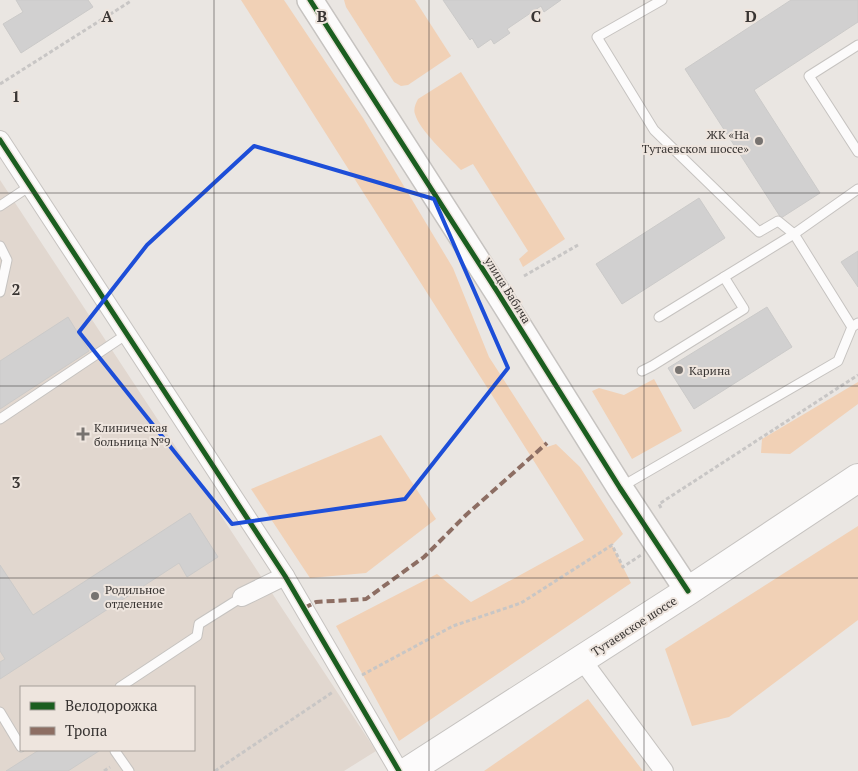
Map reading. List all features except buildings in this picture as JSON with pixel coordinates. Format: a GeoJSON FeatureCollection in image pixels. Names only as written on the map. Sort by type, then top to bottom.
{"type":"FeatureCollection","features":[{"type":"Feature","properties":{"kind":"main road","name":"Тутаевское шоссе"},"geometry":{"type":"LineString","coordinates":[[408,771],[688,591],[858,478]]}},
{"type":"Feature","properties":{"kind":"street","name":"улица Бабича"},"geometry":{"type":"LineString","coordinates":[[310,0],[467,244],[620,488],[688,591]]}},
{"type":"Feature","properties":{"kind":"street"},"geometry":{"type":"LineString","coordinates":[[0,140],[285,576],[399,771]]}},
{"type":"Feature","properties":{"kind":"street"},"geometry":{"type":"LineString","coordinates":[[242,597],[285,576]]}},
{"type":"Feature","properties":{"kind":"street"},"geometry":{"type":"LineString","coordinates":[[582,660],[664,771]]}},
{"type":"Feature","properties":{"kind":"lane"},"geometry":{"type":"LineString","coordinates":[[620,488],[838,361],[855,325],[794,234],[778,221],[759,232],[654,130],[597,37],[662,0]]}},
{"type":"Feature","properties":{"kind":"lane"},"geometry":{"type":"LineString","coordinates":[[858,45],[809,76],[858,152]]}},
{"type":"Feature","properties":{"kind":"lane"},"geometry":{"type":"LineString","coordinates":[[0,206],[30,186]]}},
{"type":"Feature","properties":{"kind":"lane"},"geometry":{"type":"LineString","coordinates":[[659,317],[794,234],[858,189]]}},
{"type":"Feature","properties":{"kind":"lane"},"geometry":{"type":"LineString","coordinates":[[0,246],[7,260],[0,292]]}},
{"type":"Feature","properties":{"kind":"lane"},"geometry":{"type":"LineString","coordinates":[[642,371],[744,308],[724,277]]}},
{"type":"Feature","properties":{"kind":"lane"},"geometry":{"type":"LineString","coordinates":[[0,419],[127,334]]}},
{"type":"Feature","properties":{"kind":"lane"},"geometry":{"type":"LineString","coordinates":[[122,686],[197,636],[199,624],[242,597]]}},
{"type":"Feature","properties":{"kind":"lane"},"geometry":{"type":"LineString","coordinates":[[0,712],[20,745]]}},
{"type":"Feature","properties":{"kind":"lane"},"geometry":{"type":"LineString","coordinates":[[115,751],[128,771]]}},
{"type":"Feature","properties":{"kind":"path"},"geometry":{"type":"LineString","coordinates":[[0,84],[131,0]]}},
{"type":"Feature","properties":{"kind":"path"},"geometry":{"type":"LineString","coordinates":[[524,276],[578,245]]}},
{"type":"Feature","properties":{"kind":"path"},"geometry":{"type":"LineString","coordinates":[[663,512],[658,504],[858,375]]}},
{"type":"Feature","properties":{"kind":"path"},"geometry":{"type":"LineString","coordinates":[[215,771],[348,683],[453,626],[521,603],[612,545],[623,567],[658,545]]}},
{"type":"Feature","properties":{"kind":"highlighted area"},"geometry":{"type":"Polygon","coordinates":[[[254,146],[434,199],[508,368],[405,499],[232,524],[79,332],[147,245],[254,146]]]}},
{"type":"Feature","properties":{"kind":"shaded area"},"geometry":{"type":"Polygon","coordinates":[[[241,0],[284,0],[363,118],[453,268],[489,357],[547,447],[556,444],[580,467],[623,534],[612,545],[631,583],[399,741],[336,626],[437,574],[471,602],[584,540],[241,0]]]}},
{"type":"Feature","properties":{"kind":"shaded area"},"geometry":{"type":"Polygon","coordinates":[[[344,0],[415,0],[451,56],[408,85],[401,86],[394,82],[346,7],[344,0]]]}},
{"type":"Feature","properties":{"kind":"shaded area"},"geometry":{"type":"Polygon","coordinates":[[[461,72],[565,239],[523,267],[519,259],[528,251],[473,164],[461,170],[422,128],[414,112],[418,99],[461,72]]]}},
{"type":"Feature","properties":{"kind":"shaded area","name":"Клиническая больница №9"},"geometry":{"type":"Polygon","coordinates":[[[0,180],[376,751],[344,771],[0,771],[0,180]]]}},
{"type":"Feature","properties":{"kind":"shaded area"},"geometry":{"type":"Polygon","coordinates":[[[654,379],[682,431],[632,459],[592,391],[599,388],[624,395],[654,379]]]}},
{"type":"Feature","properties":{"kind":"shaded area"},"geometry":{"type":"Polygon","coordinates":[[[858,382],[858,404],[790,454],[761,453],[762,439],[858,382]]]}},
{"type":"Feature","properties":{"kind":"shaded area"},"geometry":{"type":"Polygon","coordinates":[[[381,435],[436,519],[366,573],[310,578],[251,489],[381,435]]]}},
{"type":"Feature","properties":{"kind":"shaded area"},"geometry":{"type":"Polygon","coordinates":[[[858,526],[858,620],[729,717],[692,726],[665,649],[858,526]]]}},
{"type":"Feature","properties":{"kind":"shaded area"},"geometry":{"type":"Polygon","coordinates":[[[588,699],[643,771],[484,771],[588,699]]]}},
{"type":"Feature","properties":{"kind":"marked path"},"geometry":{"type":"LineString","coordinates":[[304,608],[316,602],[366,599],[424,557],[466,515],[547,443]]}},
{"type":"Feature","properties":{"kind":"cycle path"},"geometry":{"type":"LineString","coordinates":[[310,0],[498,293],[620,488],[688,591]]}},
{"type":"Feature","properties":{"kind":"cycle path"},"geometry":{"type":"LineString","coordinates":[[0,140],[285,576],[399,771]]}},
{"type":"Feature","properties":{"kind":"place","name":"ЖК «На Тутаевском шоссе»"},"geometry":{"type":"Point","coordinates":[759,141]}},
{"type":"Feature","properties":{"kind":"place","name":"Карина"},"geometry":{"type":"Point","coordinates":[679,370]}},
{"type":"Feature","properties":{"kind":"place","name":"Клиническая больница №9"},"geometry":{"type":"Point","coordinates":[83,434]}},
{"type":"Feature","properties":{"kind":"place","name":"Родильное отделение"},"geometry":{"type":"Point","coordinates":[95,596]}}]}
